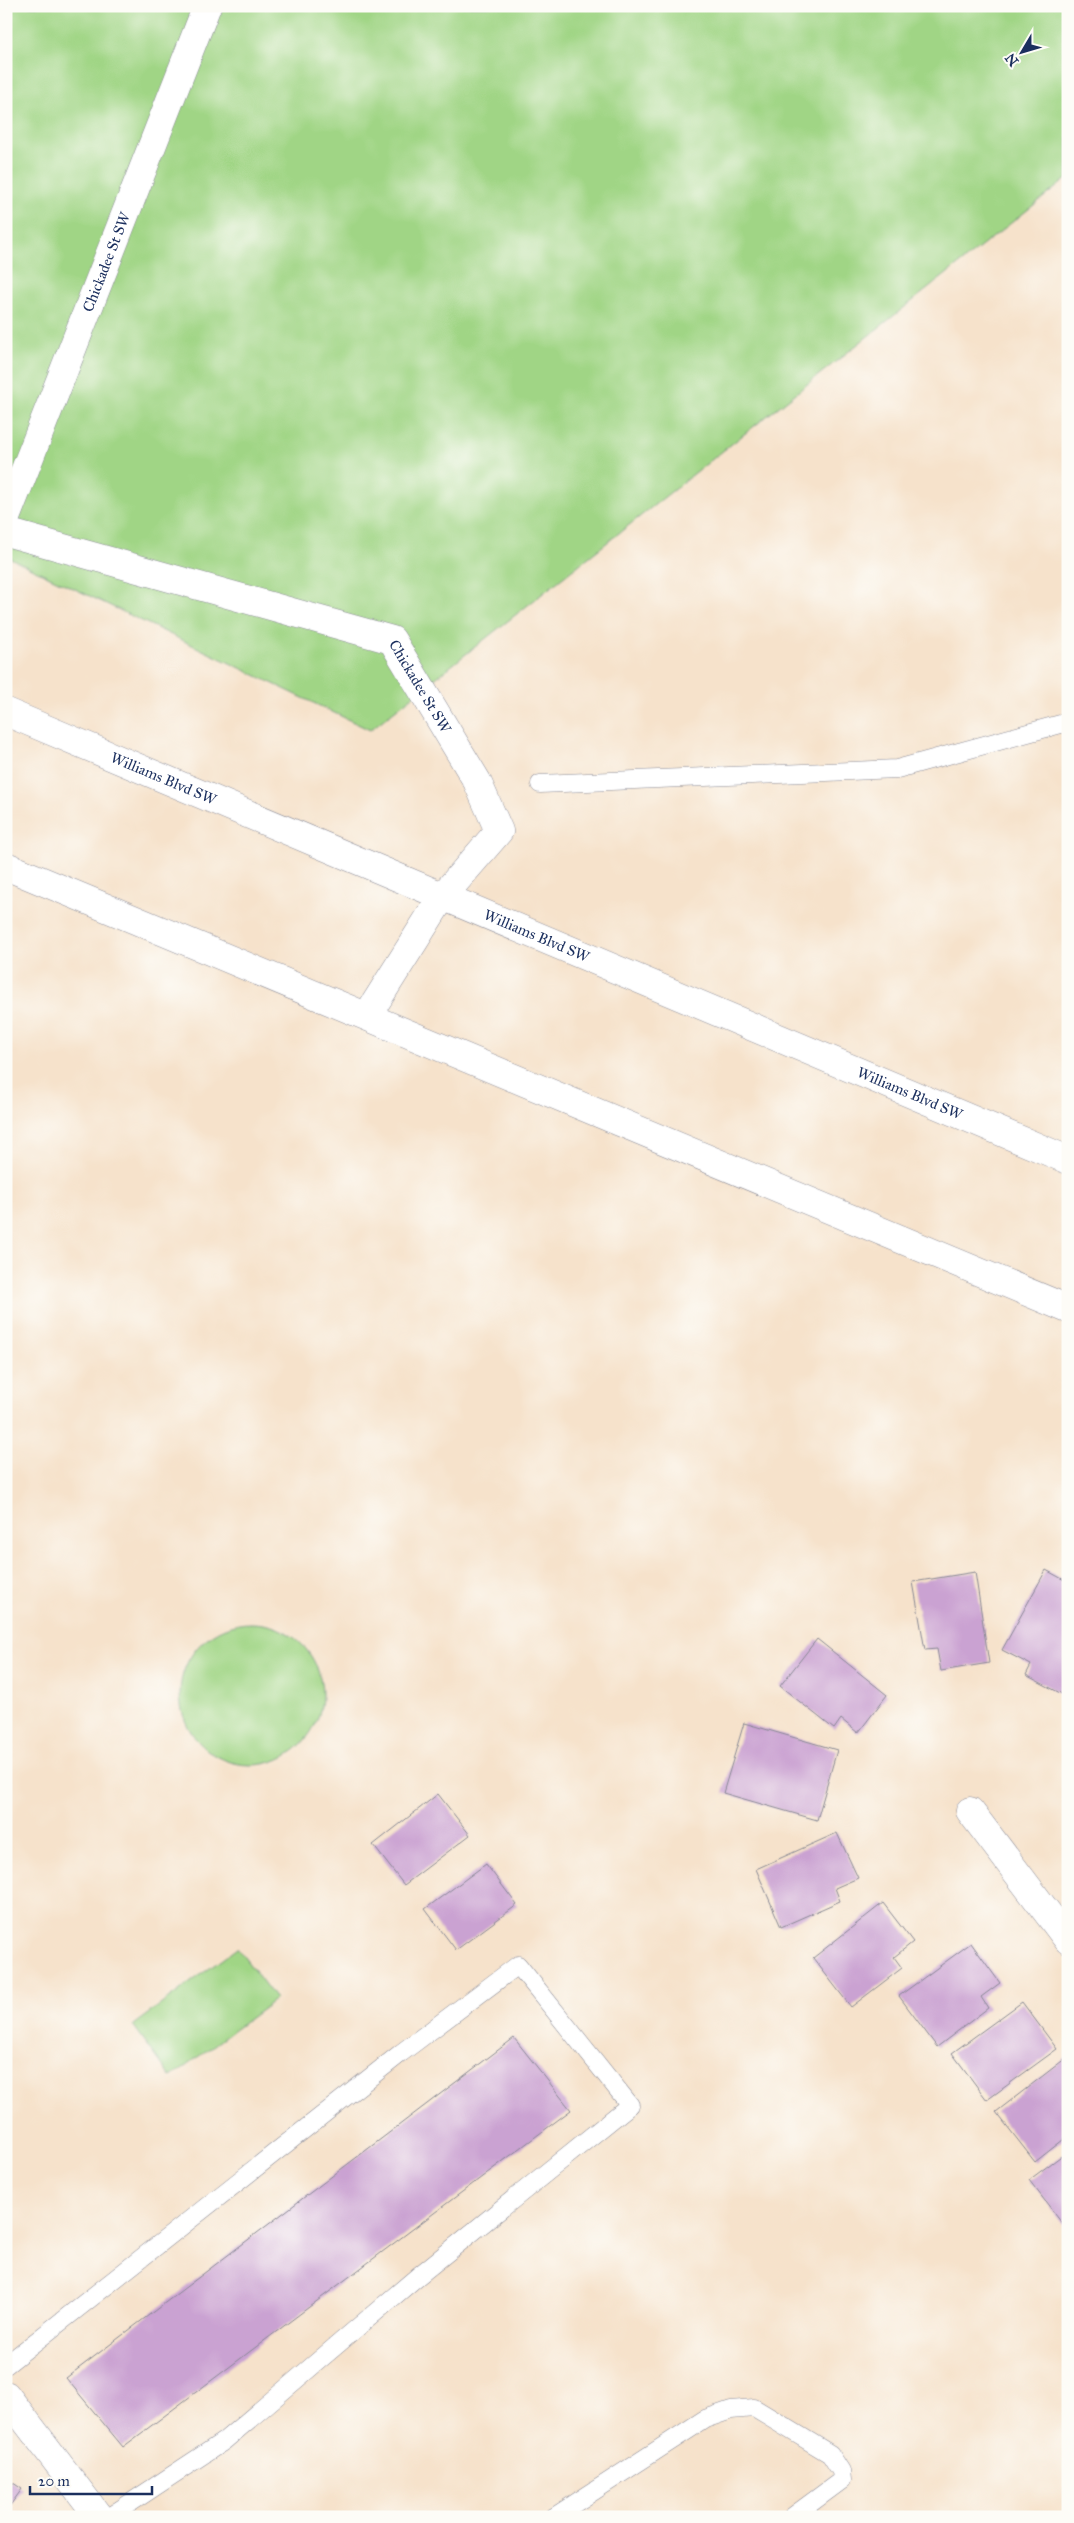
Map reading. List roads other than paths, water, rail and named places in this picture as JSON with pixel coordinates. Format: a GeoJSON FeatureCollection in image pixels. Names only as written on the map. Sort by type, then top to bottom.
{"type":"FeatureCollection","features":[{"type":"Feature","properties":{"kind":"main road","name":"Chickadee St SW"},"geometry":{"type":"LineString","coordinates":[[6,518],[207,6]]}},
{"type":"Feature","properties":{"kind":"main road","name":"Chickadee St SW"},"geometry":{"type":"LineString","coordinates":[[6,532],[392,640],[477,782],[500,831],[442,897],[367,1016]]}},
{"type":"Feature","properties":{"kind":"main road","name":"Williams Blvd SW"},"geometry":{"type":"LineString","coordinates":[[6,712],[1068,1160]]}},
{"type":"Feature","properties":{"kind":"main road"},"geometry":{"type":"LineString","coordinates":[[6,866],[1068,1308]]}},
{"type":"Feature","properties":{"kind":"main road"},"geometry":{"type":"LineString","coordinates":[[970,1811],[1068,1940]]}},
{"type":"Feature","properties":{"kind":"main road"},"geometry":{"type":"LineString","coordinates":[[6,2395],[100,2517]]}},
{"type":"Feature","properties":{"kind":"lane"},"geometry":{"type":"LineString","coordinates":[[540,784],[897,769],[1068,722]]}},
{"type":"Feature","properties":{"kind":"lane"},"geometry":{"type":"LineString","coordinates":[[6,2365],[401,2053],[518,1965],[630,2106],[417,2277],[224,2441],[109,2517]]}},
{"type":"Feature","properties":{"kind":"lane"},"geometry":{"type":"LineString","coordinates":[[554,2517],[705,2419],[731,2410],[754,2408],[830,2454],[842,2471],[842,2480],[792,2517]]}}]}
